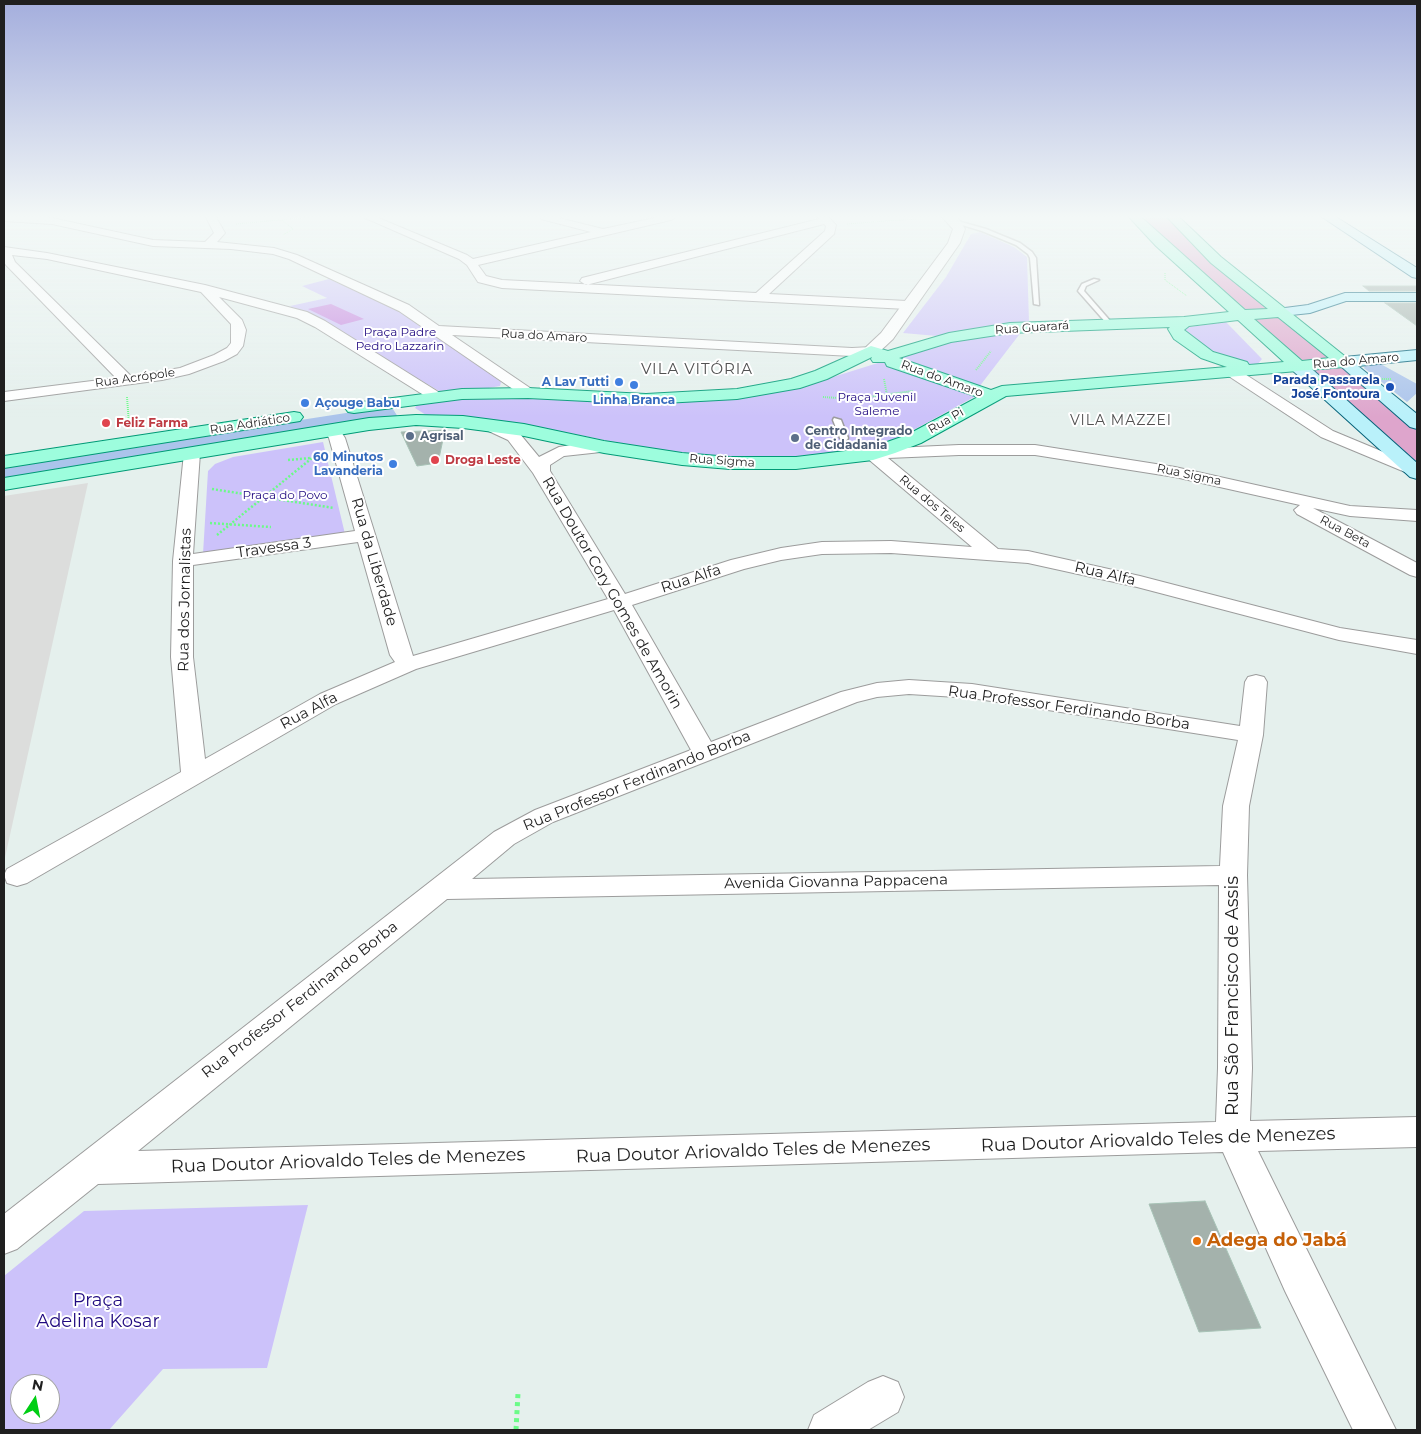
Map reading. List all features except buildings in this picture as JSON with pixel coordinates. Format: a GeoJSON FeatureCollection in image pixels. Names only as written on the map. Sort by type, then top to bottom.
{"type":"FeatureCollection","features":[{"type":"Feature","properties":{"kind":"main road"},"geometry":{"type":"LineString","coordinates":[[1213,284],[1304,366],[1417,473]]}},
{"type":"Feature","properties":{"kind":"main road"},"geometry":{"type":"LineString","coordinates":[[1244,284],[1337,362],[1417,423]]}},
{"type":"Feature","properties":{"kind":"main road"},"geometry":{"type":"LineString","coordinates":[[1276,312],[1310,309],[1345,297],[1417,297]]}},
{"type":"Feature","properties":{"kind":"main road","name":"Rua Guarará"},"geometry":{"type":"LineString","coordinates":[[818,376],[950,338],[1010,328],[1184,322],[1276,312]]}},
{"type":"Feature","properties":{"kind":"main road"},"geometry":{"type":"LineString","coordinates":[[1184,322],[1176,328],[1177,334],[1207,355],[1238,366],[1258,370]]}},
{"type":"Feature","properties":{"kind":"main road"},"geometry":{"type":"LineString","coordinates":[[886,336],[939,342]]}},
{"type":"Feature","properties":{"kind":"main road"},"geometry":{"type":"LineString","coordinates":[[340,410],[435,396],[528,393],[620,398],[709,397],[768,389],[818,376],[872,351]]}},
{"type":"Feature","properties":{"kind":"main road","name":"Rua do Amaro"},"geometry":{"type":"LineString","coordinates":[[872,351],[889,357],[893,362],[991,396],[1002,391],[1015,389],[1258,370],[1417,355]]}},
{"type":"Feature","properties":{"kind":"main road","name":"Rua Pi"},"geometry":{"type":"LineString","coordinates":[[873,454],[924,434],[991,396]]}},
{"type":"Feature","properties":{"kind":"main road"},"geometry":{"type":"LineString","coordinates":[[405,400],[403,404],[404,411],[416,420]]}},
{"type":"Feature","properties":{"kind":"main road","name":"Rua Adriático"},"geometry":{"type":"LineString","coordinates":[[4,462],[311,415]]}},
{"type":"Feature","properties":{"kind":"main road","name":"Rua Adriático"},"geometry":{"type":"LineString","coordinates":[[4,484],[192,453],[335,434],[416,420],[488,425]]}},
{"type":"Feature","properties":{"kind":"main road","name":"Rua Sigma"},"geometry":{"type":"LineString","coordinates":[[488,425],[524,430],[604,447],[682,459],[761,464],[873,454]]}},
{"type":"Feature","properties":{"kind":"street"},"geometry":{"type":"LineString","coordinates":[[32,284],[126,379]]}},
{"type":"Feature","properties":{"kind":"street"},"geometry":{"type":"LineString","coordinates":[[182,284],[259,302],[302,315],[320,324],[435,396]]}},
{"type":"Feature","properties":{"kind":"street"},"geometry":{"type":"LineString","coordinates":[[352,284],[404,308],[528,393]]}},
{"type":"Feature","properties":{"kind":"street"},"geometry":{"type":"LineString","coordinates":[[518,284],[907,305]]}},
{"type":"Feature","properties":{"kind":"street"},"geometry":{"type":"LineString","coordinates":[[560,287],[572,284]]}},
{"type":"Feature","properties":{"kind":"street"},"geometry":{"type":"LineString","coordinates":[[760,296],[774,284]]}},
{"type":"Feature","properties":{"kind":"street"},"geometry":{"type":"LineString","coordinates":[[872,351],[886,336],[923,284]]}},
{"type":"Feature","properties":{"kind":"street"},"geometry":{"type":"LineString","coordinates":[[206,289],[237,323],[242,313],[259,302]]}},
{"type":"Feature","properties":{"kind":"street","name":"Rua Acrópole"},"geometry":{"type":"LineString","coordinates":[[4,397],[184,371],[219,358],[232,350],[238,343],[237,323]]}},
{"type":"Feature","properties":{"kind":"street","name":"Rua do Amaro"},"geometry":{"type":"LineString","coordinates":[[437,330],[852,352],[872,351]]}},
{"type":"Feature","properties":{"kind":"street"},"geometry":{"type":"LineString","coordinates":[[1232,372],[1327,434],[1346,444],[1417,473]]}},
{"type":"Feature","properties":{"kind":"street"},"geometry":{"type":"LineString","coordinates":[[405,400],[408,394],[409,380]]}},
{"type":"Feature","properties":{"kind":"street"},"geometry":{"type":"LineString","coordinates":[[488,425],[514,437],[541,471]]}},
{"type":"Feature","properties":{"kind":"street","name":"Rua da Liberdade"},"geometry":{"type":"LineString","coordinates":[[335,434],[401,655],[408,664]]}},
{"type":"Feature","properties":{"kind":"street","name":"Rua Sigma"},"geometry":{"type":"LineString","coordinates":[[924,434],[932,440],[958,450]]}},
{"type":"Feature","properties":{"kind":"street","name":"Rua Doutor Cory Gomes de Amorin"},"geometry":{"type":"LineString","coordinates":[[604,447],[580,448],[559,452],[542,464],[541,471],[620,602],[704,752]]}},
{"type":"Feature","properties":{"kind":"street","name":"Rua Sigma"},"geometry":{"type":"LineString","coordinates":[[873,454],[1025,449],[1067,453],[1175,472],[1350,511],[1417,515]]}},
{"type":"Feature","properties":{"kind":"street","name":"Rua dos Jornalistas"},"geometry":{"type":"LineString","coordinates":[[192,453],[183,561],[182,657],[194,777]]}},
{"type":"Feature","properties":{"kind":"street","name":"Rua dos Teles"},"geometry":{"type":"LineString","coordinates":[[873,454],[991,553]]}},
{"type":"Feature","properties":{"kind":"street","name":"Rua Beta"},"geometry":{"type":"LineString","coordinates":[[1273,494],[1417,571]]}},
{"type":"Feature","properties":{"kind":"street","name":"Travessa 3"},"geometry":{"type":"LineString","coordinates":[[183,561],[366,535]]}},
{"type":"Feature","properties":{"kind":"street","name":"Rua Alfa"},"geometry":{"type":"LineString","coordinates":[[17,876],[328,700],[408,664],[620,602],[738,564],[781,554],[822,548],[891,546],[1028,556],[1339,634],[1417,647]]}},
{"type":"Feature","properties":{"kind":"street","name":"Rua São Francisco de Assis"},"geometry":{"type":"LineString","coordinates":[[1256,682],[1251,735],[1236,806],[1233,875],[1235,1068],[1232,1109],[1234,1138],[1295,1270],[1376,1430]]}},
{"type":"Feature","properties":{"kind":"street","name":"Rua Professor Ferdinando Borba"},"geometry":{"type":"LineString","coordinates":[[4,1237],[88,1168],[504,838],[525,826],[704,752],[848,697],[877,690],[909,687],[972,691],[1251,735]]}},
{"type":"Feature","properties":{"kind":"street","name":"Avenida Giovanna Pappacena"},"geometry":{"type":"LineString","coordinates":[[440,889],[1233,875]]}},
{"type":"Feature","properties":{"kind":"street","name":"Rua Doutor Ariovaldo Teles de Menezes"},"geometry":{"type":"LineString","coordinates":[[88,1168],[1417,1132]]}},
{"type":"Feature","properties":{"kind":"street"},"geometry":{"type":"LineString","coordinates":[[829,1430],[883,1397]]}},
{"type":"Feature","properties":{"kind":"lane"},"geometry":{"type":"LineString","coordinates":[[1035,284],[1037,304]]}},
{"type":"Feature","properties":{"kind":"lane"},"geometry":{"type":"LineString","coordinates":[[1087,284],[1081,291],[1083,295],[1110,324]]}},
{"type":"Feature","properties":{"kind":"lane"},"geometry":{"type":"LineString","coordinates":[[837,420],[844,438]]}},
{"type":"Feature","properties":{"kind":"path"},"geometry":{"type":"LineString","coordinates":[[125,444],[129,425],[126,379]]}},
{"type":"Feature","properties":{"kind":"path"},"geometry":{"type":"LineString","coordinates":[[1276,380],[1392,379]]}},
{"type":"Feature","properties":{"kind":"path"},"geometry":{"type":"LineString","coordinates":[[183,561],[234,523],[335,434]]}},
{"type":"Feature","properties":{"kind":"path"},"geometry":{"type":"LineString","coordinates":[[189,485],[359,512]]}},
{"type":"Feature","properties":{"kind":"path"},"geometry":{"type":"LineString","coordinates":[[516,1430],[518,1393]]}},
{"type":"Feature","properties":{"kind":"shaded area"},"geometry":{"type":"Polygon","coordinates":[[[331,304],[364,319],[341,325],[308,309],[331,304]]]}},
{"type":"Feature","properties":{"kind":"shaded area"},"geometry":{"type":"Polygon","coordinates":[[[1377,362],[1417,384],[1417,393],[1407,402],[1364,368],[1366,364],[1377,362]]]}},
{"type":"Feature","properties":{"kind":"shaded area"},"geometry":{"type":"Polygon","coordinates":[[[391,406],[398,417],[4,480],[4,466],[391,406]]]}},
{"type":"Feature","properties":{"kind":"shaded area"},"geometry":{"type":"Polygon","coordinates":[[[88,483],[4,862],[4,496],[88,483]]]}},
{"type":"Feature","properties":{"kind":"green space","name":"Praça Padre Pedro Lazzarin"},"geometry":{"type":"Polygon","coordinates":[[[310,284],[340,284],[379,301],[414,319],[501,382],[500,386],[483,389],[439,391],[307,313],[290,306],[327,298],[302,286],[310,284]]]}},
{"type":"Feature","properties":{"kind":"green space"},"geometry":{"type":"Polygon","coordinates":[[[941,284],[1028,284],[1029,322],[937,336],[903,333],[941,284]]]}},
{"type":"Feature","properties":{"kind":"green space"},"geometry":{"type":"Polygon","coordinates":[[[1226,322],[1262,359],[1257,365],[1244,365],[1219,359],[1181,328],[1226,322]]]}},
{"type":"Feature","properties":{"kind":"green space"},"geometry":{"type":"Polygon","coordinates":[[[1022,331],[979,387],[895,357],[948,343],[1022,331]]]}},
{"type":"Feature","properties":{"kind":"green space","name":"Praça Juvenil Saleme"},"geometry":{"type":"Polygon","coordinates":[[[881,362],[976,396],[906,434],[891,440],[818,455],[760,458],[648,449],[530,425],[467,417],[426,415],[415,408],[418,403],[431,399],[519,397],[646,403],[741,398],[801,387],[881,362]]]}},
{"type":"Feature","properties":{"kind":"green space","name":"Praça do Povo"},"geometry":{"type":"Polygon","coordinates":[[[323,442],[345,534],[203,554],[208,471],[215,464],[233,457],[323,442]]]}},
{"type":"Feature","properties":{"kind":"green space","name":"Praça Adelina Kosar"},"geometry":{"type":"Polygon","coordinates":[[[308,1205],[267,1368],[163,1369],[109,1430],[4,1430],[4,1276],[84,1211],[308,1205]]]}},
{"type":"Feature","properties":{"kind":"waterway"},"geometry":{"type":"LineString","coordinates":[[1226,284],[1349,388],[1417,450]]}},
{"type":"Feature","properties":{"kind":"place","name":"A Lav Tutti"},"geometry":{"type":"Point","coordinates":[619,382]}},
{"type":"Feature","properties":{"kind":"place","name":"Linha Branca"},"geometry":{"type":"Point","coordinates":[634,385]}},
{"type":"Feature","properties":{"kind":"place","name":"Parada Passarela José Fontoura"},"geometry":{"type":"Point","coordinates":[1390,387]}},
{"type":"Feature","properties":{"kind":"place","name":"Açouge Babu"},"geometry":{"type":"Point","coordinates":[305,403]}},
{"type":"Feature","properties":{"kind":"place","name":"Feliz Farma"},"geometry":{"type":"Point","coordinates":[106,423]}},
{"type":"Feature","properties":{"kind":"place","name":"Agrisal"},"geometry":{"type":"Point","coordinates":[410,436]}},
{"type":"Feature","properties":{"kind":"place","name":"Centro Integrado de Cidadania"},"geometry":{"type":"Point","coordinates":[795,438]}},
{"type":"Feature","properties":{"kind":"place","name":"Droga Leste"},"geometry":{"type":"Point","coordinates":[435,460]}},
{"type":"Feature","properties":{"kind":"place","name":"60 Minutos Lavanderia"},"geometry":{"type":"Point","coordinates":[393,464]}},
{"type":"Feature","properties":{"kind":"place","name":"Adega do Jabá"},"geometry":{"type":"Point","coordinates":[1197,1241]}},
{"type":"Feature","properties":{"kind":"district","name":"VILA VITÓRIA"},"geometry":{"type":"Point","coordinates":[697,370]}},
{"type":"Feature","properties":{"kind":"district","name":"VILA MAZZEI"},"geometry":{"type":"Point","coordinates":[1121,421]}}]}
